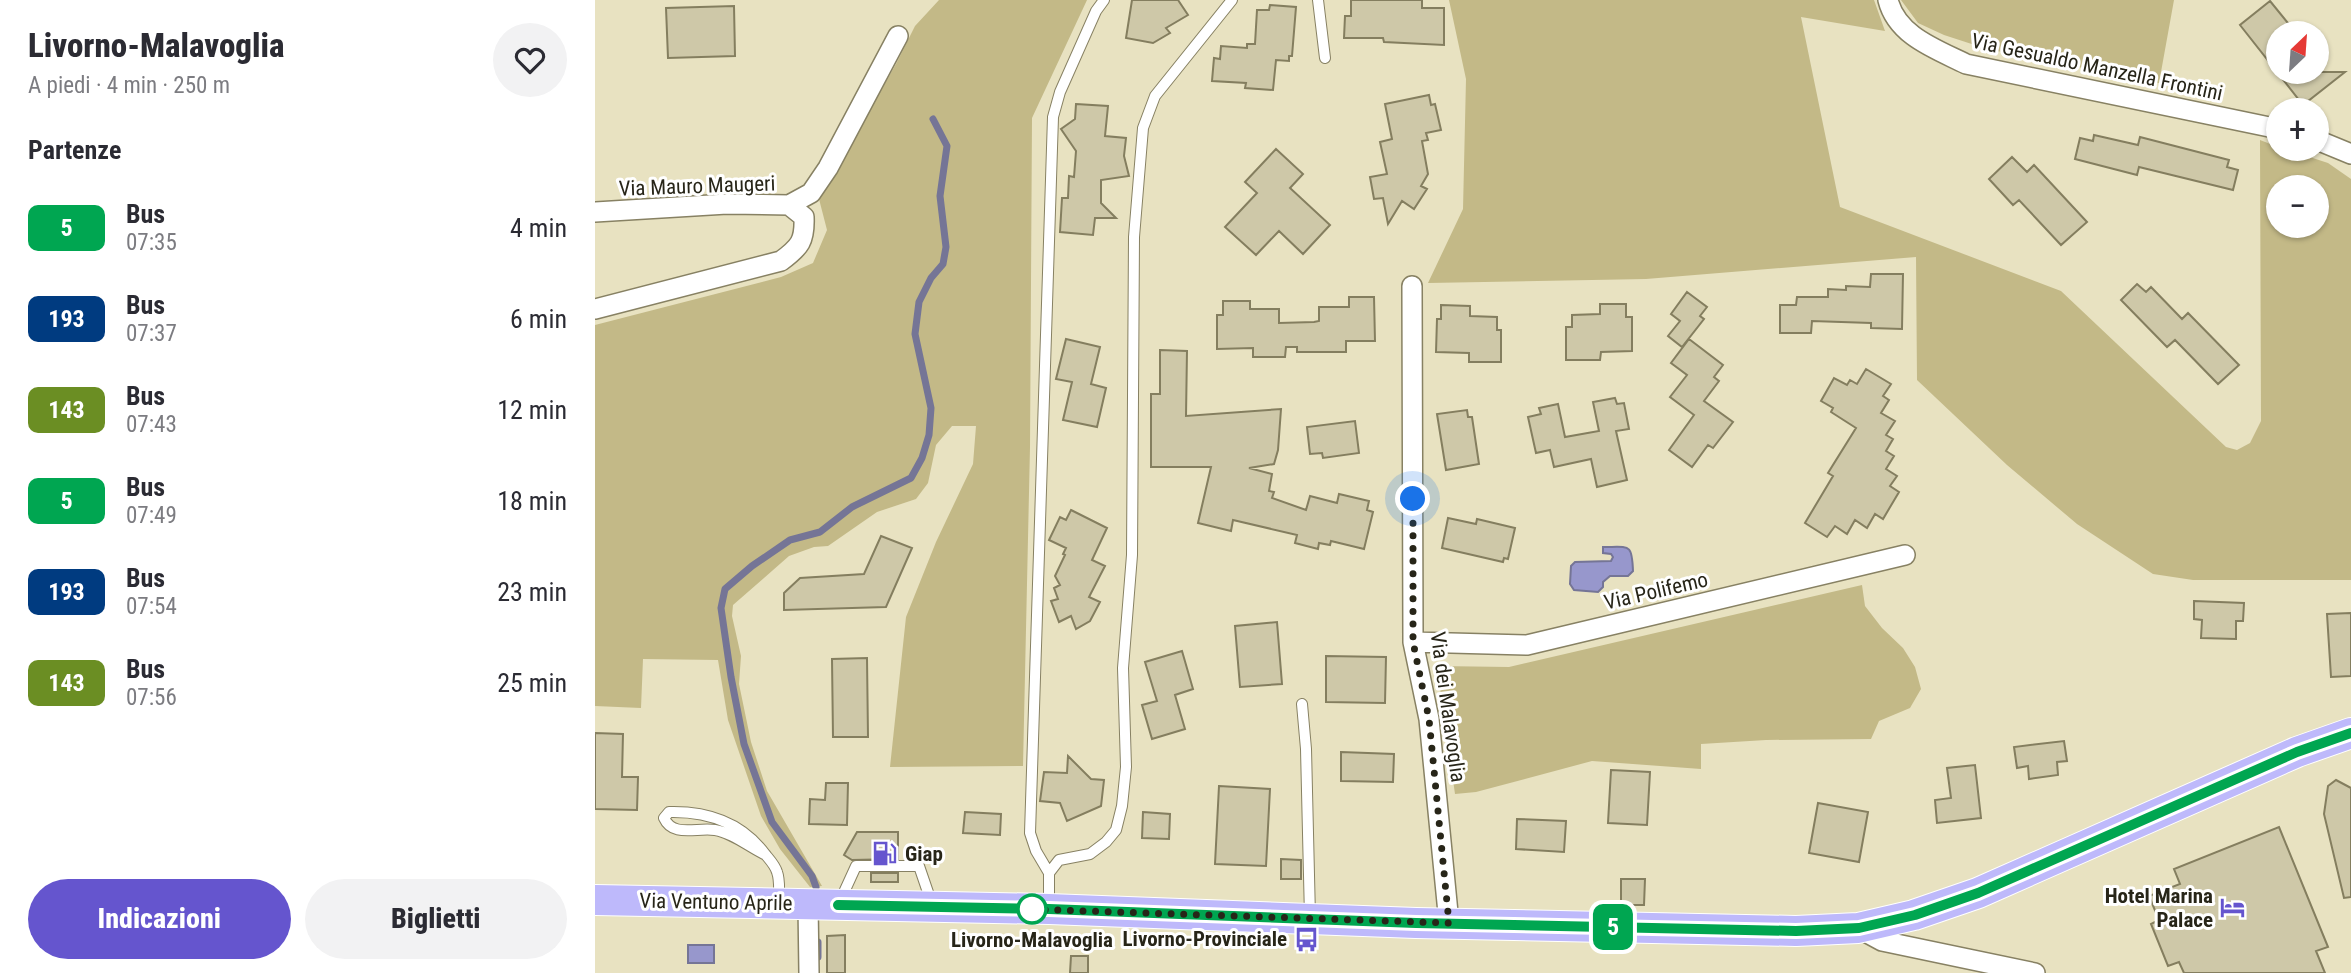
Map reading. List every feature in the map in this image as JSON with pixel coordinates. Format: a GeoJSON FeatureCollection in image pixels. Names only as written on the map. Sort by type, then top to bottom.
{"type":"FeatureCollection","features":[{"type":"Feature","properties":{"kind":"main road","name":"Via Ventuno Aprile"},"geometry":{"type":"LineString","coordinates":[[595,900],[1049,909],[1449,923],[1796,931],[1859,928],[1915,915],[1978,893],[2297,752],[2351,733]]}},
{"type":"Feature","properties":{"kind":"street","name":"Via Gesualdo Manzella Frontini"},"geometry":{"type":"LineString","coordinates":[[1888,0],[1902,27],[1924,43],[1966,64],[2266,126]]}},
{"type":"Feature","properties":{"kind":"street"},"geometry":{"type":"LineString","coordinates":[[789,205],[811,193],[828,169],[898,36]]}},
{"type":"Feature","properties":{"kind":"street"},"geometry":{"type":"LineString","coordinates":[[2329,145],[2351,154]]}},
{"type":"Feature","properties":{"kind":"street","name":"Via Mauro Maugeri"},"geometry":{"type":"LineString","coordinates":[[595,212],[727,204],[789,205],[804,217],[804,233],[797,249],[781,261],[595,309]]}},
{"type":"Feature","properties":{"kind":"street","name":"Via dei Malavoglia"},"geometry":{"type":"LineString","coordinates":[[1412,286],[1413,642],[1429,719],[1449,923]]}},
{"type":"Feature","properties":{"kind":"street","name":"Via Polifemo"},"geometry":{"type":"LineString","coordinates":[[1413,642],[1527,645],[1905,555]]}},
{"type":"Feature","properties":{"kind":"street"},"geometry":{"type":"LineString","coordinates":[[793,904],[809,973]]}},
{"type":"Feature","properties":{"kind":"street"},"geometry":{"type":"LineString","coordinates":[[1859,928],[1882,941],[2035,973]]}},
{"type":"Feature","properties":{"kind":"lane"},"geometry":{"type":"LineString","coordinates":[[1049,909],[1049,873],[1036,851],[1030,833],[1053,117],[1060,92],[1096,11],[1104,0]]}},
{"type":"Feature","properties":{"kind":"lane"},"geometry":{"type":"LineString","coordinates":[[1049,873],[1059,860],[1090,854],[1106,842],[1116,830],[1122,806],[1126,767],[1123,668],[1132,555],[1134,237],[1143,128],[1154,96],[1232,0]]}},
{"type":"Feature","properties":{"kind":"lane"},"geometry":{"type":"LineString","coordinates":[[1318,0],[1325,58]]}},
{"type":"Feature","properties":{"kind":"lane"},"geometry":{"type":"LineString","coordinates":[[1302,704],[1306,750],[1310,918]]}},
{"type":"Feature","properties":{"kind":"lane"},"geometry":{"type":"LineString","coordinates":[[766,855],[731,835],[716,830],[674,830],[667,825],[664,818],[669,812],[715,817],[753,838],[766,855],[777,870],[793,904]]}},
{"type":"Feature","properties":{"kind":"lane"},"geometry":{"type":"LineString","coordinates":[[838,905],[856,866],[919,866],[933,908]]}},
{"type":"Feature","properties":{"kind":"shaded area"},"geometry":{"type":"Polygon","coordinates":[[[939,0],[1087,0],[1032,118],[1030,447],[1023,766],[890,767],[906,617],[936,542],[973,464],[976,426],[952,426],[936,445],[928,483],[916,499],[877,512],[828,546],[814,547],[789,556],[733,605],[732,616],[741,656],[739,684],[751,742],[767,791],[822,886],[810,887],[780,849],[761,816],[728,720],[718,660],[643,659],[641,708],[595,706],[595,325],[781,277],[813,263],[827,230],[819,199],[915,26],[939,0]]]}},
{"type":"Feature","properties":{"kind":"shaded area"},"geometry":{"type":"Polygon","coordinates":[[[1449,0],[1874,0],[1885,31],[1801,17],[1840,207],[2061,291],[2226,447],[2237,450],[2250,443],[2261,421],[2260,140],[2266,142],[2266,161],[2328,163],[2351,179],[2351,580],[2193,580],[2153,574],[2077,524],[2007,465],[1917,380],[1916,257],[1646,279],[1428,283],[1463,209],[1466,79],[1449,0]]]}},
{"type":"Feature","properties":{"kind":"shaded area"},"geometry":{"type":"Polygon","coordinates":[[[1901,0],[2174,0],[2159,83],[1987,49],[1918,23],[1901,0]]]}},
{"type":"Feature","properties":{"kind":"shaded area"},"geometry":{"type":"Polygon","coordinates":[[[1862,585],[1865,606],[1882,628],[1903,648],[1915,667],[1921,689],[1910,708],[1879,721],[1871,739],[1701,744],[1701,769],[1592,761],[1476,792],[1455,794],[1437,666],[1509,667],[1862,585]]]}},
{"type":"Feature","properties":{"kind":"water"},"geometry":{"type":"Polygon","coordinates":[[[1603,547],[1628,548],[1632,555],[1633,571],[1628,576],[1610,576],[1598,592],[1574,590],[1570,584],[1571,566],[1575,562],[1611,561],[1613,557],[1603,553],[1603,547]]]}},
{"type":"Feature","properties":{"kind":"water"},"geometry":{"type":"Polygon","coordinates":[[[688,945],[714,945],[714,963],[688,963],[688,945]]]}},
{"type":"Feature","properties":{"kind":"building"},"geometry":{"type":"Polygon","coordinates":[[[1132,0],[1178,0],[1188,15],[1166,28],[1170,33],[1153,43],[1126,38],[1132,0]]]}},
{"type":"Feature","properties":{"kind":"building"},"geometry":{"type":"Polygon","coordinates":[[[1351,0],[1422,0],[1422,8],[1444,8],[1444,45],[1384,42],[1383,38],[1344,38],[1345,16],[1351,16],[1351,0]]]}},
{"type":"Feature","properties":{"kind":"building"},"geometry":{"type":"Polygon","coordinates":[[[2270,1],[2286,21],[2266,21],[2266,58],[2240,25],[2270,1]]]}},
{"type":"Feature","properties":{"kind":"building"},"geometry":{"type":"Polygon","coordinates":[[[1270,5],[1296,7],[1292,56],[1289,56],[1289,61],[1276,60],[1273,90],[1245,88],[1246,83],[1212,81],[1214,58],[1220,59],[1221,46],[1247,48],[1247,44],[1255,44],[1257,10],[1269,10],[1270,5]]]}},
{"type":"Feature","properties":{"kind":"building"},"geometry":{"type":"Polygon","coordinates":[[[734,6],[735,56],[668,58],[666,8],[734,6]]]}},
{"type":"Feature","properties":{"kind":"building"},"geometry":{"type":"Polygon","coordinates":[[[2329,72],[2345,72],[2312,98],[2297,98],[2286,84],[2329,84],[2329,72]]]}},
{"type":"Feature","properties":{"kind":"building"},"geometry":{"type":"Polygon","coordinates":[[[1429,95],[1431,105],[1435,104],[1441,130],[1426,133],[1428,140],[1422,141],[1428,174],[1421,186],[1427,189],[1414,209],[1402,201],[1388,224],[1383,198],[1374,199],[1370,177],[1387,174],[1380,142],[1392,139],[1385,104],[1429,95]]]}},
{"type":"Feature","properties":{"kind":"building"},"geometry":{"type":"Polygon","coordinates":[[[1076,104],[1108,106],[1105,136],[1126,138],[1124,156],[1129,176],[1101,180],[1101,203],[1116,218],[1095,218],[1093,235],[1060,232],[1062,198],[1068,198],[1069,176],[1074,177],[1076,151],[1061,129],[1075,119],[1076,104]]]}},
{"type":"Feature","properties":{"kind":"building"},"geometry":{"type":"Polygon","coordinates":[[[2094,135],[2138,145],[2140,137],[2229,160],[2227,167],[2238,170],[2233,190],[2139,167],[2137,175],[2075,159],[2080,138],[2093,141],[2094,135]]]}},
{"type":"Feature","properties":{"kind":"building"},"geometry":{"type":"Polygon","coordinates":[[[1276,149],[1303,174],[1290,188],[1330,225],[1303,254],[1279,231],[1256,255],[1225,227],[1257,193],[1245,182],[1276,149]]]}},
{"type":"Feature","properties":{"kind":"building"},"geometry":{"type":"Polygon","coordinates":[[[2012,157],[2027,172],[2034,165],[2087,222],[2061,245],[2019,200],[2013,205],[1989,179],[2012,157]]]}},
{"type":"Feature","properties":{"kind":"building"},"geometry":{"type":"Polygon","coordinates":[[[1871,274],[1903,274],[1902,329],[1871,328],[1871,323],[1812,321],[1811,333],[1780,333],[1780,305],[1796,305],[1797,297],[1828,297],[1828,289],[1846,290],[1846,286],[1870,287],[1871,274]]]}},
{"type":"Feature","properties":{"kind":"building"},"geometry":{"type":"Polygon","coordinates":[[[2137,284],[2146,292],[2151,287],[2182,319],[2188,313],[2239,365],[2218,384],[2175,340],[2167,347],[2121,300],[2137,284]]]}},
{"type":"Feature","properties":{"kind":"building"},"geometry":{"type":"Polygon","coordinates":[[[1687,292],[1707,307],[1700,316],[1704,319],[1682,347],[1668,336],[1680,321],[1671,314],[1687,292]]]}},
{"type":"Feature","properties":{"kind":"building"},"geometry":{"type":"Polygon","coordinates":[[[1349,297],[1374,297],[1375,341],[1346,341],[1346,352],[1297,352],[1297,347],[1286,347],[1285,357],[1253,357],[1253,348],[1217,349],[1217,315],[1223,315],[1223,301],[1250,301],[1250,309],[1279,309],[1279,323],[1314,322],[1319,321],[1319,307],[1349,307],[1349,297]]]}},
{"type":"Feature","properties":{"kind":"building"},"geometry":{"type":"Polygon","coordinates":[[[1600,304],[1626,304],[1626,317],[1632,317],[1632,351],[1601,352],[1600,360],[1566,360],[1566,327],[1572,327],[1572,315],[1600,314],[1600,304]]]}},
{"type":"Feature","properties":{"kind":"building"},"geometry":{"type":"Polygon","coordinates":[[[1441,305],[1470,306],[1470,316],[1497,317],[1497,330],[1501,330],[1501,362],[1469,362],[1469,353],[1436,352],[1437,319],[1441,319],[1441,305]]]}},
{"type":"Feature","properties":{"kind":"building"},"geometry":{"type":"Polygon","coordinates":[[[1066,339],[1100,347],[1091,384],[1106,388],[1097,427],[1063,420],[1072,382],[1056,379],[1066,339]]]}},
{"type":"Feature","properties":{"kind":"building"},"geometry":{"type":"Polygon","coordinates":[[[1689,339],[1723,365],[1714,377],[1719,381],[1704,401],[1733,422],[1713,448],[1708,445],[1692,467],[1669,450],[1694,415],[1670,397],[1687,375],[1671,363],[1689,339]]]}},
{"type":"Feature","properties":{"kind":"building"},"geometry":{"type":"Polygon","coordinates":[[[1160,350],[1187,351],[1186,416],[1281,409],[1278,450],[1274,464],[1249,468],[1272,474],[1269,491],[1274,492],[1272,498],[1306,510],[1310,496],[1337,503],[1339,494],[1369,501],[1367,510],[1373,512],[1364,549],[1331,541],[1330,545],[1319,543],[1318,549],[1295,543],[1297,535],[1233,520],[1231,531],[1198,523],[1211,467],[1151,467],[1151,394],[1160,394],[1160,350]]]}},
{"type":"Feature","properties":{"kind":"building"},"geometry":{"type":"Polygon","coordinates":[[[1866,369],[1891,384],[1883,396],[1889,400],[1881,413],[1895,421],[1886,435],[1893,439],[1886,451],[1894,456],[1886,469],[1897,476],[1890,486],[1899,492],[1883,519],[1875,514],[1867,528],[1855,520],[1847,534],[1835,526],[1827,537],[1805,523],[1833,476],[1828,473],[1856,428],[1831,412],[1833,408],[1821,401],[1834,378],[1847,385],[1850,380],[1857,384],[1866,369]]]}},
{"type":"Feature","properties":{"kind":"building"},"geometry":{"type":"Polygon","coordinates":[[[1615,398],[1617,404],[1624,403],[1629,429],[1616,431],[1627,480],[1597,487],[1591,459],[1554,467],[1550,450],[1536,453],[1528,417],[1541,414],[1539,408],[1558,404],[1565,437],[1599,431],[1593,402],[1615,398]]]}},
{"type":"Feature","properties":{"kind":"building"},"geometry":{"type":"Polygon","coordinates":[[[1467,410],[1468,417],[1472,417],[1479,464],[1446,470],[1437,414],[1467,410]]]}},
{"type":"Feature","properties":{"kind":"building"},"geometry":{"type":"Polygon","coordinates":[[[1355,421],[1359,453],[1323,458],[1322,453],[1310,454],[1307,427],[1355,421]]]}},
{"type":"Feature","properties":{"kind":"building"},"geometry":{"type":"Polygon","coordinates":[[[1071,510],[1107,528],[1092,560],[1105,566],[1089,597],[1100,602],[1090,621],[1076,629],[1071,616],[1059,622],[1051,601],[1058,599],[1054,588],[1060,585],[1055,576],[1066,548],[1049,540],[1060,517],[1066,520],[1071,510]]]}},
{"type":"Feature","properties":{"kind":"building"},"geometry":{"type":"Polygon","coordinates":[[[1448,518],[1476,524],[1477,519],[1515,528],[1508,559],[1504,558],[1503,562],[1442,548],[1448,518]]]}},
{"type":"Feature","properties":{"kind":"building"},"geometry":{"type":"Polygon","coordinates":[[[881,536],[912,548],[886,607],[784,610],[784,593],[800,578],[864,574],[881,536]]]}},
{"type":"Feature","properties":{"kind":"building"},"geometry":{"type":"Polygon","coordinates":[[[2194,601],[2244,603],[2243,621],[2236,621],[2236,639],[2201,638],[2202,620],[2194,619],[2194,601]]]}},
{"type":"Feature","properties":{"kind":"building"},"geometry":{"type":"Polygon","coordinates":[[[2351,613],[2351,676],[2331,677],[2327,614],[2351,613]]]}},
{"type":"Feature","properties":{"kind":"building"},"geometry":{"type":"Polygon","coordinates":[[[1277,622],[1282,684],[1240,687],[1235,626],[1277,622]]]}},
{"type":"Feature","properties":{"kind":"building"},"geometry":{"type":"Polygon","coordinates":[[[1182,651],[1193,689],[1175,695],[1185,729],[1152,739],[1142,705],[1157,701],[1145,662],[1182,651]]]}},
{"type":"Feature","properties":{"kind":"building"},"geometry":{"type":"Polygon","coordinates":[[[1326,656],[1386,657],[1385,703],[1326,702],[1326,656]]]}},
{"type":"Feature","properties":{"kind":"building"},"geometry":{"type":"Polygon","coordinates":[[[867,658],[868,737],[833,737],[832,659],[867,658]]]}},
{"type":"Feature","properties":{"kind":"building"},"geometry":{"type":"Polygon","coordinates":[[[595,733],[623,734],[622,777],[638,777],[637,810],[595,809],[595,733]]]}},
{"type":"Feature","properties":{"kind":"building"},"geometry":{"type":"Polygon","coordinates":[[[2064,741],[2067,761],[2057,762],[2058,775],[2029,779],[2028,766],[2017,768],[2014,747],[2064,741]]]}},
{"type":"Feature","properties":{"kind":"building"},"geometry":{"type":"Polygon","coordinates":[[[1341,752],[1394,754],[1393,782],[1341,781],[1341,752]]]}},
{"type":"Feature","properties":{"kind":"building"},"geometry":{"type":"Polygon","coordinates":[[[1068,756],[1091,779],[1104,780],[1101,806],[1067,821],[1060,803],[1040,801],[1044,772],[1067,773],[1068,756]]]}},
{"type":"Feature","properties":{"kind":"building"},"geometry":{"type":"Polygon","coordinates":[[[1975,765],[1981,818],[1937,823],[1935,800],[1951,798],[1947,768],[1975,765]]]}},
{"type":"Feature","properties":{"kind":"building"},"geometry":{"type":"Polygon","coordinates":[[[1611,770],[1650,772],[1647,825],[1608,823],[1611,770]]]}},
{"type":"Feature","properties":{"kind":"building"},"geometry":{"type":"Polygon","coordinates":[[[2336,780],[2351,788],[2351,897],[2344,898],[2324,814],[2328,786],[2336,780]]]}},
{"type":"Feature","properties":{"kind":"building"},"geometry":{"type":"Polygon","coordinates":[[[826,783],[848,783],[847,825],[809,824],[810,799],[825,800],[826,783]]]}},
{"type":"Feature","properties":{"kind":"building"},"geometry":{"type":"Polygon","coordinates":[[[1219,786],[1270,789],[1266,866],[1215,864],[1219,786]]]}},
{"type":"Feature","properties":{"kind":"building"},"geometry":{"type":"Polygon","coordinates":[[[1818,803],[1868,812],[1859,862],[1809,853],[1818,803]]]}},
{"type":"Feature","properties":{"kind":"building"},"geometry":{"type":"Polygon","coordinates":[[[965,812],[1001,814],[1000,835],[963,833],[965,812]]]}},
{"type":"Feature","properties":{"kind":"building"},"geometry":{"type":"Polygon","coordinates":[[[1143,812],[1170,814],[1169,839],[1142,838],[1143,812]]]}},
{"type":"Feature","properties":{"kind":"building"},"geometry":{"type":"Polygon","coordinates":[[[1517,819],[1566,821],[1564,852],[1516,849],[1517,819]]]}},
{"type":"Feature","properties":{"kind":"building","name":"Hotel Marina Palace"},"geometry":{"type":"Polygon","coordinates":[[[2279,827],[2328,947],[2316,951],[2325,973],[2184,973],[2179,962],[2168,966],[2151,924],[2159,920],[2149,896],[2180,884],[2174,869],[2279,827]]]}},
{"type":"Feature","properties":{"kind":"building"},"geometry":{"type":"Polygon","coordinates":[[[857,832],[898,832],[898,859],[852,860],[844,855],[857,832]]]}},
{"type":"Feature","properties":{"kind":"building"},"geometry":{"type":"Polygon","coordinates":[[[1281,859],[1301,860],[1301,879],[1281,879],[1281,859]]]}},
{"type":"Feature","properties":{"kind":"building"},"geometry":{"type":"Polygon","coordinates":[[[871,873],[898,873],[898,882],[871,882],[871,873]]]}},
{"type":"Feature","properties":{"kind":"building"},"geometry":{"type":"Polygon","coordinates":[[[1621,879],[1645,879],[1644,905],[1621,905],[1621,879]]]}},
{"type":"Feature","properties":{"kind":"building"},"geometry":{"type":"Polygon","coordinates":[[[845,935],[845,973],[827,973],[827,936],[845,935]]]}},
{"type":"Feature","properties":{"kind":"building"},"geometry":{"type":"Polygon","coordinates":[[[1071,956],[1088,956],[1088,973],[1070,973],[1071,956]]]}},
{"type":"Feature","properties":{"kind":"waterway"},"geometry":{"type":"LineString","coordinates":[[816,887],[812,876],[772,822],[744,744],[721,608],[725,589],[752,566],[790,540],[820,532],[852,507],[911,478],[922,458],[929,435],[931,408],[915,334],[919,302],[931,278],[943,264],[946,247],[940,196],[947,146],[933,119]]}},
{"type":"Feature","properties":{"kind":"waterway"},"geometry":{"type":"LineString","coordinates":[[818,942],[818,957]]}},
{"type":"Feature","properties":{"kind":"bus line","name":"5"},"geometry":{"type":"LineString","coordinates":[[838,905],[1049,909],[1416,923],[1796,931],[1859,928],[1915,915],[1978,893],[2297,752],[2351,733]]}},
{"type":"Feature","properties":{"kind":"place","name":"Giap"},"geometry":{"type":"Point","coordinates":[885,854]}},
{"type":"Feature","properties":{"kind":"place","name":"Hotel Marina Palace"},"geometry":{"type":"Point","coordinates":[2233,908]}},
{"type":"Feature","properties":{"kind":"place","name":"Livorno-Malavoglia"},"geometry":{"type":"Point","coordinates":[1032,909]}},
{"type":"Feature","properties":{"kind":"place","name":"Livorno-Provinciale"},"geometry":{"type":"Point","coordinates":[1307,939]}},
{"type":"Feature","properties":{"kind":"route"},"geometry":{"type":"LineString","coordinates":[[1032,909],[1026,909],[1449,923],[1429,719],[1413,642],[1413,499]]}}]}
